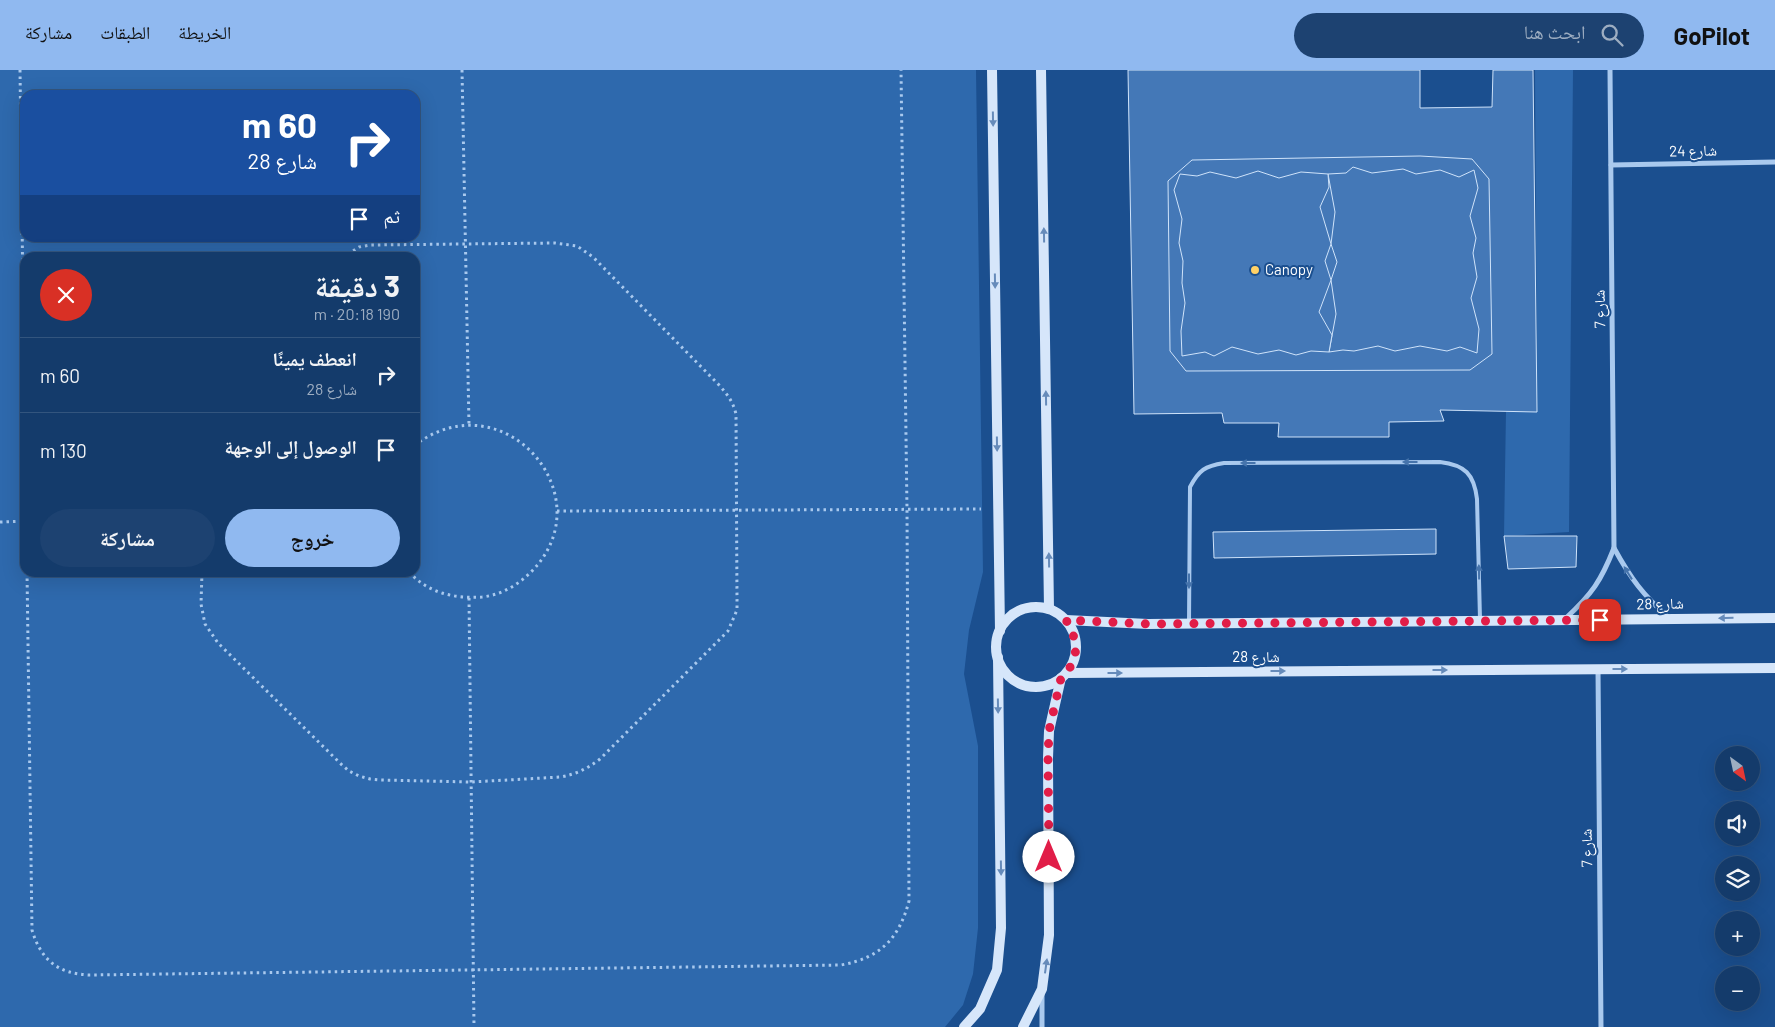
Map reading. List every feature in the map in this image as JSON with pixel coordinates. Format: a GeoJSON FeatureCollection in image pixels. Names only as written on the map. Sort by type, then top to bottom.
{"type":"FeatureCollection","features":[{"type":"Feature","properties":{"kind":"street"},"geometry":{"type":"LineString","coordinates":[[992,70],[1000,631]]}},
{"type":"Feature","properties":{"kind":"street"},"geometry":{"type":"LineString","coordinates":[[1041,70],[1050,609]]}},
{"type":"Feature","properties":{"kind":"street","name":"شارع 7"},"geometry":{"type":"LineString","coordinates":[[1564,620],[1586,600],[1603,576],[1614,548],[1610,70]]}},
{"type":"Feature","properties":{"kind":"street","name":"شارع 24"},"geometry":{"type":"LineString","coordinates":[[1611,165],[1775,162]]}},
{"type":"Feature","properties":{"kind":"street","name":"شارع 7"},"geometry":{"type":"LineString","coordinates":[[1614,548],[1629,575],[1647,599],[1670,619]]}},
{"type":"Feature","properties":{"kind":"street"},"geometry":{"type":"LineString","coordinates":[[964,1027],[980,1009],[997,970],[1001,936],[998,657],[996,644],[1000,631],[1006,621],[1015,613],[1026,608],[1038,607],[1050,609],[1066,620],[1074,632],[1077,646],[1074,661],[1064,676],[1049,731],[1049,935],[1042,989],[1042,1027]]}},
{"type":"Feature","properties":{"kind":"street","name":"شارع 28"},"geometry":{"type":"LineString","coordinates":[[1066,620],[1115,623],[1189,623],[1775,618]]}},
{"type":"Feature","properties":{"kind":"street"},"geometry":{"type":"LineString","coordinates":[[998,657],[1003,669],[1012,679],[1023,685],[1036,687],[1050,685],[1064,676]]}},
{"type":"Feature","properties":{"kind":"street","name":"شارع 28"},"geometry":{"type":"LineString","coordinates":[[1064,676],[1775,668]]}},
{"type":"Feature","properties":{"kind":"street","name":"شارع 7"},"geometry":{"type":"LineString","coordinates":[[1598,669],[1601,1027]]}},
{"type":"Feature","properties":{"kind":"street"},"geometry":{"type":"LineString","coordinates":[[1023,1027],[1042,989]]}},
{"type":"Feature","properties":{"kind":"lane"},"geometry":{"type":"LineString","coordinates":[[1189,623],[1190,487],[1197,474],[1209,465],[1234,463],[1454,464],[1467,472],[1475,484],[1477,499],[1480,621]]}},
{"type":"Feature","properties":{"kind":"path"},"geometry":{"type":"LineString","coordinates":[[20,70],[20,90]]}},
{"type":"Feature","properties":{"kind":"path"},"geometry":{"type":"LineString","coordinates":[[462,70],[469,425]]}},
{"type":"Feature","properties":{"kind":"path"},"geometry":{"type":"LineString","coordinates":[[27,577],[32,930],[42,954],[64,971],[90,975],[841,965],[858,962],[873,955],[886,945],[897,932],[905,918],[909,901],[907,510],[901,70]]}},
{"type":"Feature","properties":{"kind":"path"},"geometry":{"type":"LineString","coordinates":[[202,577],[201,604],[205,624],[218,643],[349,771],[370,779],[471,782],[561,777],[574,774],[588,768],[600,759],[723,636],[731,625],[737,610],[736,414],[733,404],[719,385],[593,257],[577,246],[566,244],[370,245],[359,247],[351,252]]}},
{"type":"Feature","properties":{"kind":"path"},"geometry":{"type":"LineString","coordinates":[[413,577],[431,589],[450,596],[469,598],[488,596],[507,590],[524,579],[538,565],[548,549],[557,511],[555,492],[548,473],[538,457],[524,443],[507,433],[488,427],[469,425],[450,428],[432,434],[420,442]]}},
{"type":"Feature","properties":{"kind":"path"},"geometry":{"type":"LineString","coordinates":[[557,511],[998,509]]}},
{"type":"Feature","properties":{"kind":"path"},"geometry":{"type":"LineString","coordinates":[[0,522],[20,521]]}},
{"type":"Feature","properties":{"kind":"path"},"geometry":{"type":"LineString","coordinates":[[469,598],[474,1027]]}},
{"type":"Feature","properties":{"kind":"shaded area"},"geometry":{"type":"Polygon","coordinates":[[[0,70],[976,70],[983,572],[969,630],[964,674],[978,746],[978,928],[973,974],[963,1005],[945,1027],[0,1027],[0,70]]]}},
{"type":"Feature","properties":{"kind":"shaded area"},"geometry":{"type":"Polygon","coordinates":[[[1535,70],[1573,70],[1569,532],[1504,536],[1506,411],[1537,411],[1535,70]]]}},
{"type":"Feature","properties":{"kind":"building"},"geometry":{"type":"Polygon","coordinates":[[[1128,70],[1420,70],[1420,108],[1492,107],[1493,70],[1533,70],[1537,412],[1440,410],[1444,421],[1389,422],[1389,437],[1278,437],[1279,423],[1224,423],[1222,413],[1134,414],[1128,70]]]}},
{"type":"Feature","properties":{"kind":"building"},"geometry":{"type":"Polygon","coordinates":[[[1420,156],[1472,159],[1489,179],[1492,354],[1470,370],[1186,371],[1170,351],[1168,181],[1192,160],[1420,156]]]}},
{"type":"Feature","properties":{"kind":"building","name":"Canopy"},"geometry":{"type":"Polygon","coordinates":[[[1353,167],[1372,173],[1403,169],[1416,174],[1440,170],[1459,177],[1474,170],[1478,188],[1470,216],[1476,238],[1473,253],[1477,277],[1471,298],[1479,329],[1477,353],[1460,347],[1447,351],[1420,346],[1395,351],[1378,346],[1354,351],[1329,352],[1336,314],[1331,280],[1337,262],[1331,244],[1335,212],[1328,174],[1346,173],[1353,167]]]}},
{"type":"Feature","properties":{"kind":"building","name":"Canopy"},"geometry":{"type":"Polygon","coordinates":[[[1258,171],[1279,178],[1301,172],[1328,174],[1329,187],[1320,207],[1331,244],[1325,261],[1331,280],[1319,312],[1332,335],[1329,352],[1311,351],[1296,355],[1279,350],[1258,354],[1232,347],[1214,356],[1205,352],[1182,356],[1181,331],[1185,303],[1182,283],[1183,261],[1179,243],[1182,219],[1174,190],[1180,174],[1197,176],[1210,172],[1236,178],[1258,171]]]}},
{"type":"Feature","properties":{"kind":"building"},"geometry":{"type":"Polygon","coordinates":[[[1436,529],[1436,554],[1214,558],[1213,532],[1436,529]]]}},
{"type":"Feature","properties":{"kind":"building"},"geometry":{"type":"Polygon","coordinates":[[[1504,536],[1577,536],[1576,567],[1508,569],[1504,536]]]}},
{"type":"Feature","properties":{"kind":"place","name":"Canopy"},"geometry":{"type":"Point","coordinates":[1255,270]}},
{"type":"Feature","properties":{"kind":"route"},"geometry":{"type":"LineString","coordinates":[[1049,857],[1049,731],[1061,678],[1067,673],[1074,661],[1077,646],[1074,632],[1066,620],[1148,624],[1600,620]]}}]}
